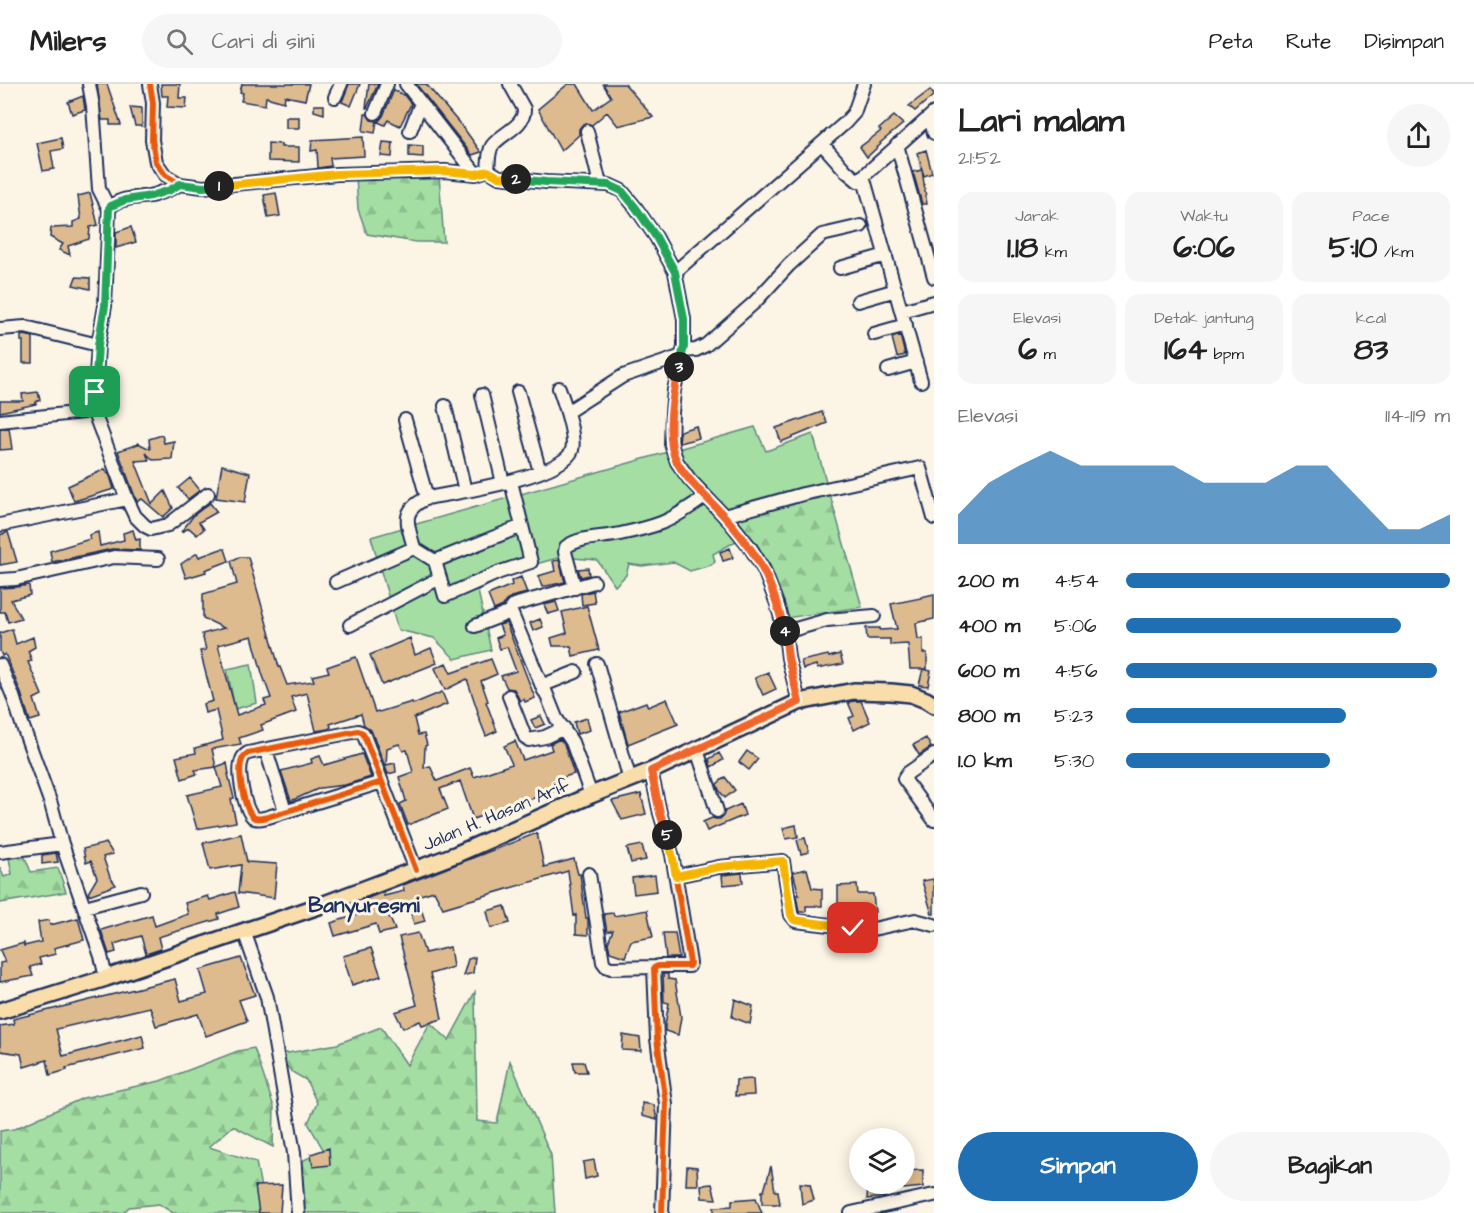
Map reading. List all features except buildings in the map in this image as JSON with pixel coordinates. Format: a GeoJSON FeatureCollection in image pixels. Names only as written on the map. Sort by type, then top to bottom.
{"type":"FeatureCollection","features":[{"type":"Feature","properties":{"kind":"main road","name":"Jalan H. Hasan Arif"},"geometry":{"type":"LineString","coordinates":[[0,1011],[244,932],[458,854],[651,771],[799,702],[854,692],[891,692],[911,694],[934,705]]}},
{"type":"Feature","properties":{"kind":"street"},"geometry":{"type":"LineString","coordinates":[[0,421],[84,412],[91,405],[95,392],[98,345],[105,306],[109,208],[99,189],[94,113],[89,84]]}},
{"type":"Feature","properties":{"kind":"street"},"geometry":{"type":"LineString","coordinates":[[150,84],[153,104],[152,140],[156,162],[165,176],[180,184],[203,187],[347,174],[445,171],[482,172],[499,177],[546,182],[609,185],[622,191],[656,237],[675,272],[684,319],[682,353],[672,412],[671,444],[677,462],[750,548],[764,570],[785,632],[788,658],[799,702]]}},
{"type":"Feature","properties":{"kind":"street"},"geometry":{"type":"LineString","coordinates":[[335,97],[341,84]]}},
{"type":"Feature","properties":{"kind":"street"},"geometry":{"type":"LineString","coordinates":[[375,113],[387,84]]}},
{"type":"Feature","properties":{"kind":"street"},"geometry":{"type":"LineString","coordinates":[[406,84],[482,172]]}},
{"type":"Feature","properties":{"kind":"street"},"geometry":{"type":"LineString","coordinates":[[482,172],[492,146],[521,120],[524,114],[524,109],[510,84]]}},
{"type":"Feature","properties":{"kind":"street"},"geometry":{"type":"LineString","coordinates":[[675,272],[845,123],[854,112],[864,84]]}},
{"type":"Feature","properties":{"kind":"street"},"geometry":{"type":"LineString","coordinates":[[410,131],[421,103]]}},
{"type":"Feature","properties":{"kind":"street"},"geometry":{"type":"LineString","coordinates":[[822,144],[858,181],[932,115]]}},
{"type":"Feature","properties":{"kind":"street"},"geometry":{"type":"LineString","coordinates":[[932,115],[934,133]]}},
{"type":"Feature","properties":{"kind":"street"},"geometry":{"type":"LineString","coordinates":[[587,131],[600,184]]}},
{"type":"Feature","properties":{"kind":"street"},"geometry":{"type":"LineString","coordinates":[[897,146],[931,253],[934,277]]}},
{"type":"Feature","properties":{"kind":"street"},"geometry":{"type":"LineString","coordinates":[[863,176],[921,381]]}},
{"type":"Feature","properties":{"kind":"street"},"geometry":{"type":"LineString","coordinates":[[109,208],[117,202],[151,196],[180,184]]}},
{"type":"Feature","properties":{"kind":"street"},"geometry":{"type":"LineString","coordinates":[[567,412],[623,376],[706,345],[755,302],[789,265],[822,236],[861,226]]}},
{"type":"Feature","properties":{"kind":"street"},"geometry":{"type":"LineString","coordinates":[[840,268],[886,255]]}},
{"type":"Feature","properties":{"kind":"street"},"geometry":{"type":"LineString","coordinates":[[858,301],[896,290]]}},
{"type":"Feature","properties":{"kind":"street"},"geometry":{"type":"LineString","coordinates":[[902,312],[934,302]]}},
{"type":"Feature","properties":{"kind":"street"},"geometry":{"type":"LineString","coordinates":[[874,334],[906,325]]}},
{"type":"Feature","properties":{"kind":"street"},"geometry":{"type":"LineString","coordinates":[[0,329],[25,327],[98,345]]}},
{"type":"Feature","properties":{"kind":"street"},"geometry":{"type":"LineString","coordinates":[[888,370],[916,362]]}},
{"type":"Feature","properties":{"kind":"street"},"geometry":{"type":"LineString","coordinates":[[482,395],[507,482],[522,526],[531,562],[500,572],[445,596],[435,561],[414,548],[406,519],[412,507],[427,498],[507,482],[540,472],[566,460],[572,452],[573,442],[560,388]]}},
{"type":"Feature","properties":{"kind":"street"},"geometry":{"type":"LineString","coordinates":[[518,392],[540,472]]}},
{"type":"Feature","properties":{"kind":"street"},"geometry":{"type":"LineString","coordinates":[[91,405],[127,500],[135,516],[145,526],[151,529],[168,525],[208,494]]}},
{"type":"Feature","properties":{"kind":"street"},"geometry":{"type":"LineString","coordinates":[[445,406],[465,490]]}},
{"type":"Feature","properties":{"kind":"street"},"geometry":{"type":"LineString","coordinates":[[405,420],[427,498]]}},
{"type":"Feature","properties":{"kind":"street"},"geometry":{"type":"LineString","coordinates":[[724,516],[803,494],[920,468],[934,518]]}},
{"type":"Feature","properties":{"kind":"street"},"geometry":{"type":"LineString","coordinates":[[575,588],[565,552],[566,547],[571,543],[618,535],[661,523],[681,513],[705,496]]}},
{"type":"Feature","properties":{"kind":"street"},"geometry":{"type":"LineString","coordinates":[[0,525],[127,500]]}},
{"type":"Feature","properties":{"kind":"street"},"geometry":{"type":"LineString","coordinates":[[435,561],[522,526]]}},
{"type":"Feature","properties":{"kind":"street"},"geometry":{"type":"LineString","coordinates":[[336,582],[414,548]]}},
{"type":"Feature","properties":{"kind":"street"},"geometry":{"type":"LineString","coordinates":[[0,580],[16,579],[114,557],[158,559]]}},
{"type":"Feature","properties":{"kind":"street"},"geometry":{"type":"LineString","coordinates":[[350,625],[440,578]]}},
{"type":"Feature","properties":{"kind":"street"},"geometry":{"type":"LineString","coordinates":[[591,795],[572,742],[556,718],[511,608],[514,605],[594,582]]}},
{"type":"Feature","properties":{"kind":"street"},"geometry":{"type":"LineString","coordinates":[[475,626],[511,612]]}},
{"type":"Feature","properties":{"kind":"street"},"geometry":{"type":"LineString","coordinates":[[785,632],[827,620],[874,616]]}},
{"type":"Feature","properties":{"kind":"street"},"geometry":{"type":"LineString","coordinates":[[597,663],[630,780]]}},
{"type":"Feature","properties":{"kind":"street"},"geometry":{"type":"LineString","coordinates":[[0,666],[39,768],[62,844],[101,956],[106,978]]}},
{"type":"Feature","properties":{"kind":"street"},"geometry":{"type":"LineString","coordinates":[[544,691],[546,684],[576,672]]}},
{"type":"Feature","properties":{"kind":"street"},"geometry":{"type":"LineString","coordinates":[[510,696],[525,737],[529,740],[564,728]]}},
{"type":"Feature","properties":{"kind":"street"},"geometry":{"type":"LineString","coordinates":[[382,782],[258,818],[254,817],[247,807],[240,768],[242,759],[248,753],[362,732],[366,738],[416,870]]}},
{"type":"Feature","properties":{"kind":"street"},"geometry":{"type":"LineString","coordinates":[[266,750],[285,811]]}},
{"type":"Feature","properties":{"kind":"street"},"geometry":{"type":"LineString","coordinates":[[698,750],[717,811]]}},
{"type":"Feature","properties":{"kind":"street"},"geometry":{"type":"LineString","coordinates":[[934,755],[908,773],[904,779],[934,820]]}},
{"type":"Feature","properties":{"kind":"street"},"geometry":{"type":"LineString","coordinates":[[589,874],[603,962],[606,966],[611,968],[690,965],[672,854],[651,771]]}},
{"type":"Feature","properties":{"kind":"street"},"geometry":{"type":"LineString","coordinates":[[0,852],[62,844]]}},
{"type":"Feature","properties":{"kind":"street"},"geometry":{"type":"LineString","coordinates":[[676,876],[719,867],[783,861],[791,915],[796,921],[864,929],[915,920],[934,925]]}},
{"type":"Feature","properties":{"kind":"street"},"geometry":{"type":"LineString","coordinates":[[85,907],[141,892]]}},
{"type":"Feature","properties":{"kind":"street"},"geometry":{"type":"LineString","coordinates":[[244,932],[267,997],[295,1158],[298,1213]]}},
{"type":"Feature","properties":{"kind":"street"},"geometry":{"type":"LineString","coordinates":[[655,967],[657,1039],[666,1104],[662,1213]]}},
{"type":"Feature","properties":{"kind":"street"},"geometry":{"type":"LineString","coordinates":[[850,1213],[934,1194]]}},
{"type":"Feature","properties":{"kind":"green space"},"geometry":{"type":"Polygon","coordinates":[[[439,175],[444,242],[416,242],[367,234],[358,209],[356,177],[439,175]]]}},
{"type":"Feature","properties":{"kind":"green space"},"geometry":{"type":"Polygon","coordinates":[[[755,427],[766,451],[813,434],[827,485],[719,519],[738,540],[713,554],[715,562],[711,565],[690,571],[673,562],[642,566],[629,564],[626,575],[615,586],[597,560],[561,557],[515,570],[478,591],[491,650],[455,659],[434,638],[398,630],[371,537],[755,427]]]}},
{"type":"Feature","properties":{"kind":"green space"},"geometry":{"type":"Polygon","coordinates":[[[830,495],[862,607],[786,618],[770,566],[734,518],[830,495]]]}},
{"type":"Feature","properties":{"kind":"green space"},"geometry":{"type":"Polygon","coordinates":[[[251,664],[257,703],[235,709],[227,669],[251,664]]]}},
{"type":"Feature","properties":{"kind":"green space"},"geometry":{"type":"Polygon","coordinates":[[[24,855],[31,872],[58,868],[66,892],[0,903],[0,867],[4,877],[12,874],[9,858],[24,855]]]}},
{"type":"Feature","properties":{"kind":"green space"},"geometry":{"type":"Polygon","coordinates":[[[475,992],[477,1121],[497,1123],[510,1061],[551,1155],[555,1213],[305,1213],[295,1164],[324,1151],[308,1123],[317,1103],[306,1080],[292,1072],[277,1055],[337,1044],[381,1027],[407,1065],[430,1023],[449,1040],[475,992]]]}},
{"type":"Feature","properties":{"kind":"green space"},"geometry":{"type":"Polygon","coordinates":[[[254,1048],[274,1107],[273,1147],[233,1126],[209,1147],[256,1162],[266,1213],[173,1213],[159,1204],[129,1207],[123,1213],[0,1213],[0,1131],[14,1129],[83,1098],[160,1081],[238,1051],[254,1048]]]}},
{"type":"Feature","properties":{"kind":"cycle path"},"geometry":{"type":"LineString","coordinates":[[150,84],[153,103],[152,140],[156,162],[165,175],[180,184],[203,187],[337,174],[445,171],[476,174],[488,170],[499,177],[609,185],[622,191],[656,237],[675,272],[684,319],[684,347],[674,390],[672,412],[671,444],[677,462],[690,480],[730,522],[750,547],[764,570],[785,632],[788,658],[799,702]]}},
{"type":"Feature","properties":{"kind":"cycle path"},"geometry":{"type":"LineString","coordinates":[[382,782],[268,817],[256,818],[250,813],[244,798],[241,765],[243,757],[248,753],[358,731],[363,733],[416,870]]}},
{"type":"Feature","properties":{"kind":"cycle path"},"geometry":{"type":"LineString","coordinates":[[651,771],[672,854],[690,963],[689,966],[654,968],[657,1039],[666,1104],[662,1213]]}},
{"type":"Feature","properties":{"kind":"district","name":"Banyuresmi"},"geometry":{"type":"Point","coordinates":[364,905]}},
{"type":"Feature","properties":{"kind":"route"},"geometry":{"type":"LineString","coordinates":[[95,392],[98,345],[105,306],[109,208],[117,202],[151,196],[180,184],[203,187],[337,174],[445,171],[476,174],[488,171],[499,177],[609,185],[622,191],[656,237],[675,272],[684,319],[684,347],[674,390],[672,412],[671,444],[677,462],[690,480],[730,522],[764,570],[785,632],[788,658],[799,702],[651,771],[676,876],[719,867],[783,861],[791,915],[794,920],[853,928]]}}]}
